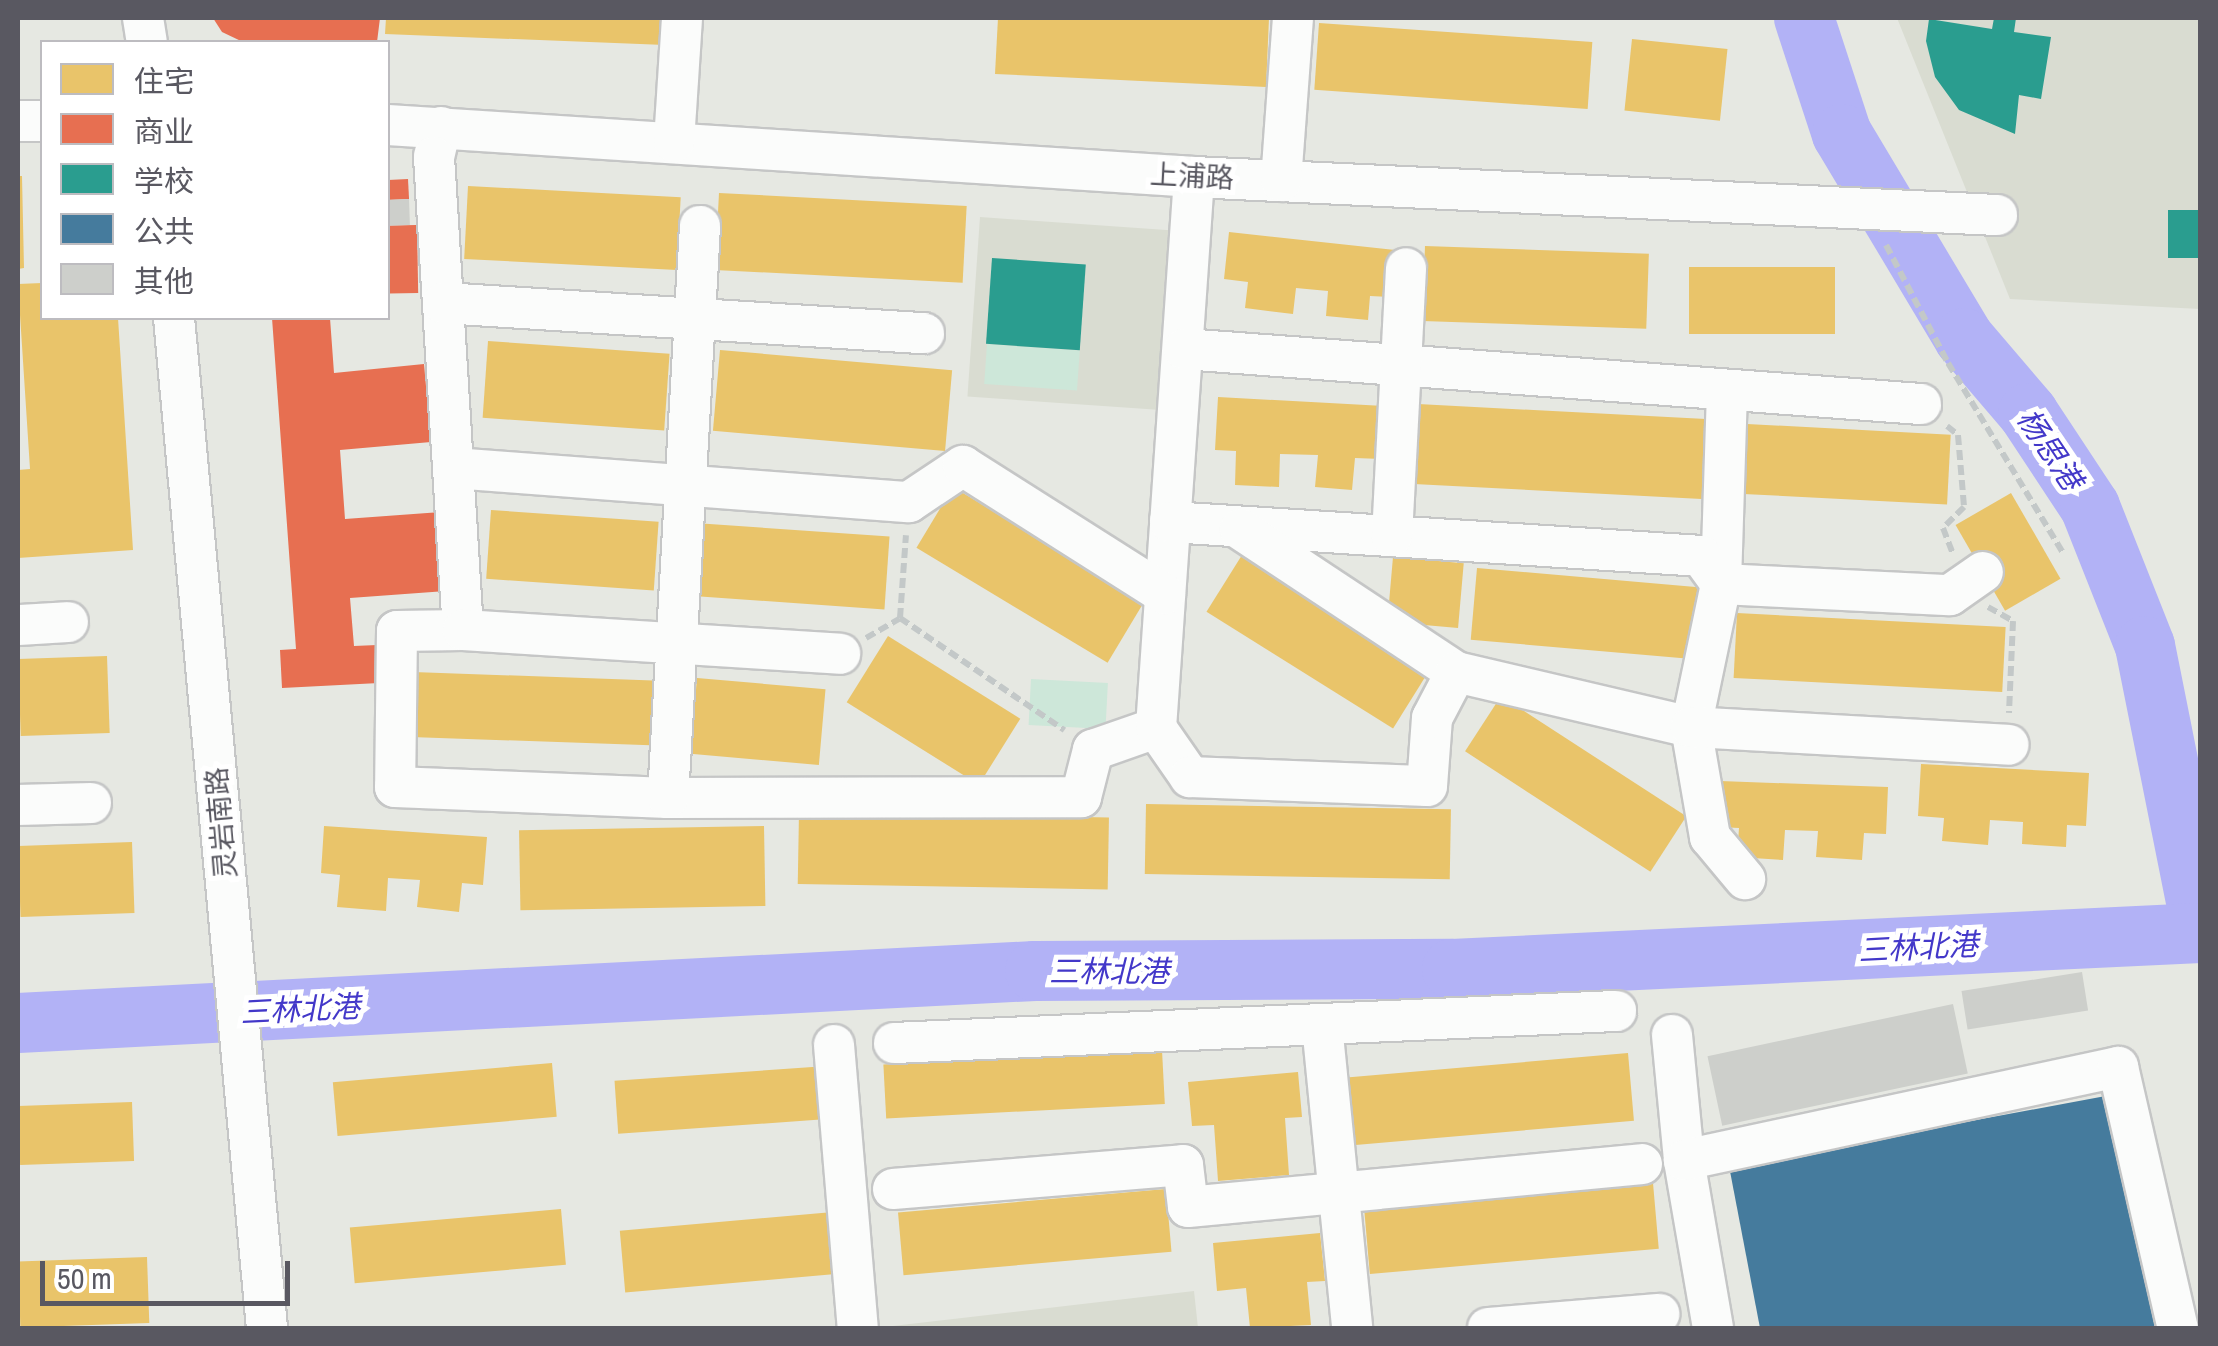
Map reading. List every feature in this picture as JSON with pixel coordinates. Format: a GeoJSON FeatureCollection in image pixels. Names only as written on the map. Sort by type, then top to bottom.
{"type":"FeatureCollection","features":[{"type":"Feature","properties":{"kind":"street"},"geometry":{"type":"LineString","coordinates":[[674,142],[682,18]]}},
{"type":"Feature","properties":{"kind":"street"},"geometry":{"type":"LineString","coordinates":[[1280,181],[1293,18]]}},
{"type":"Feature","properties":{"kind":"street","name":"上浦路"},"geometry":{"type":"LineString","coordinates":[[390,125],[1280,181],[1867,224],[1940,214],[1998,215]]}},
{"type":"Feature","properties":{"kind":"street"},"geometry":{"type":"LineString","coordinates":[[441,127],[434,157],[463,630]]}},
{"type":"Feature","properties":{"kind":"street"},"geometry":{"type":"LineString","coordinates":[[1194,176],[1156,728],[1190,777],[1427,786],[1432,718],[1456,672]]}},
{"type":"Feature","properties":{"kind":"street"},"geometry":{"type":"LineString","coordinates":[[668,798],[673,646],[700,226]]}},
{"type":"Feature","properties":{"kind":"street"},"geometry":{"type":"LineString","coordinates":[[1392,536],[1406,268]]}},
{"type":"Feature","properties":{"kind":"street"},"geometry":{"type":"LineString","coordinates":[[444,303],[924,333]]}},
{"type":"Feature","properties":{"kind":"street","name":"灵岩南路"},"geometry":{"type":"LineString","coordinates":[[174,320],[267,1328]]}},
{"type":"Feature","properties":{"kind":"street"},"geometry":{"type":"LineString","coordinates":[[1184,349],[1920,404]]}},
{"type":"Feature","properties":{"kind":"street"},"geometry":{"type":"LineString","coordinates":[[1727,391],[1721,584],[1691,727],[1710,837],[1745,879]]}},
{"type":"Feature","properties":{"kind":"street"},"geometry":{"type":"LineString","coordinates":[[453,468],[686,480],[909,502],[963,466],[1165,594]]}},
{"type":"Feature","properties":{"kind":"street"},"geometry":{"type":"LineString","coordinates":[[1170,522],[1701,556],[1721,584]]}},
{"type":"Feature","properties":{"kind":"street"},"geometry":{"type":"LineString","coordinates":[[1237,526],[1456,672],[1691,727],[2008,745]]}},
{"type":"Feature","properties":{"kind":"street"},"geometry":{"type":"LineString","coordinates":[[1721,584],[1950,595],[1982,572]]}},
{"type":"Feature","properties":{"kind":"street"},"geometry":{"type":"LineString","coordinates":[[18,625],[68,622]]}},
{"type":"Feature","properties":{"kind":"street"},"geometry":{"type":"LineString","coordinates":[[840,654],[463,630],[396,631],[395,788],[668,798],[1082,797],[1093,750],[1156,728]]}},
{"type":"Feature","properties":{"kind":"street"},"geometry":{"type":"LineString","coordinates":[[18,805],[91,802]]}},
{"type":"Feature","properties":{"kind":"street"},"geometry":{"type":"LineString","coordinates":[[894,1043],[1616,1010]]}},
{"type":"Feature","properties":{"kind":"street"},"geometry":{"type":"LineString","coordinates":[[1322,1025],[1352,1328]]}},
{"type":"Feature","properties":{"kind":"street"},"geometry":{"type":"LineString","coordinates":[[1672,1035],[1684,1160],[1713,1328]]}},
{"type":"Feature","properties":{"kind":"street"},"geometry":{"type":"LineString","coordinates":[[834,1045],[858,1328]]}},
{"type":"Feature","properties":{"kind":"street"},"geometry":{"type":"LineString","coordinates":[[1684,1160],[2118,1067],[2178,1328]]}},
{"type":"Feature","properties":{"kind":"street"},"geometry":{"type":"LineString","coordinates":[[893,1189],[1183,1165],[1188,1207],[1642,1164]]}},
{"type":"Feature","properties":{"kind":"street"},"geometry":{"type":"LineString","coordinates":[[1488,1328],[1659,1314]]}},
{"type":"Feature","properties":{"kind":"path"},"geometry":{"type":"LineString","coordinates":[[1867,224],[2063,553]]}},
{"type":"Feature","properties":{"kind":"path"},"geometry":{"type":"LineString","coordinates":[[900,618],[909,502]]}},
{"type":"Feature","properties":{"kind":"path"},"geometry":{"type":"LineString","coordinates":[[840,654],[900,618]]}},
{"type":"Feature","properties":{"kind":"path"},"geometry":{"type":"LineString","coordinates":[[900,618],[1093,750]]}},
{"type":"Feature","properties":{"kind":"shaded area"},"geometry":{"type":"Polygon","coordinates":[[[1897,18],[2200,18],[2200,309],[2010,299],[1897,18]]]}},
{"type":"Feature","properties":{"kind":"shaded area"},"geometry":{"type":"Polygon","coordinates":[[[980,217],[1174,231],[1161,410],[967,397],[980,217]]]}},
{"type":"Feature","properties":{"kind":"shaded area"},"geometry":{"type":"Polygon","coordinates":[[[1194,1291],[1198,1328],[884,1328],[884,1327],[1194,1291]]]}},
{"type":"Feature","properties":{"kind":"green space"},"geometry":{"type":"Polygon","coordinates":[[[987,344],[1080,350],[1077,390],[984,384],[987,344]]]}},
{"type":"Feature","properties":{"kind":"green space"},"geometry":{"type":"Polygon","coordinates":[[[1031,679],[1108,683],[1105,729],[1029,725],[1031,679]]]}},
{"type":"Feature","properties":{"kind":"building: 住宅"},"geometry":{"type":"Polygon","coordinates":[[[386,18],[666,18],[665,45],[385,34],[386,18]]]}},
{"type":"Feature","properties":{"kind":"building: 住宅"},"geometry":{"type":"Polygon","coordinates":[[[998,18],[1269,18],[1266,87],[995,74],[998,18]]]}},
{"type":"Feature","properties":{"kind":"building: 住宅"},"geometry":{"type":"Polygon","coordinates":[[[1319,23],[1592,42],[1588,109],[1314,90],[1319,23]]]}},
{"type":"Feature","properties":{"kind":"building: 住宅"},"geometry":{"type":"Polygon","coordinates":[[[1632,39],[1727,49],[1720,121],[1624,111],[1632,39]]]}},
{"type":"Feature","properties":{"kind":"building: 住宅"},"geometry":{"type":"Polygon","coordinates":[[[18,176],[22,176],[24,268],[18,269],[18,176]]]}},
{"type":"Feature","properties":{"kind":"building: 住宅"},"geometry":{"type":"Polygon","coordinates":[[[468,186],[681,197],[677,270],[464,259],[468,186]]]}},
{"type":"Feature","properties":{"kind":"building: 住宅"},"geometry":{"type":"Polygon","coordinates":[[[719,193],[967,206],[963,283],[715,270],[719,193]]]}},
{"type":"Feature","properties":{"kind":"building: 住宅"},"geometry":{"type":"Polygon","coordinates":[[[1229,232],[1395,250],[1390,297],[1370,296],[1368,320],[1326,316],[1328,291],[1296,288],[1293,314],[1245,308],[1248,282],[1224,279],[1229,232]]]}},
{"type":"Feature","properties":{"kind":"building: 住宅"},"geometry":{"type":"Polygon","coordinates":[[[1425,246],[1649,254],[1646,329],[1422,321],[1425,246]]]}},
{"type":"Feature","properties":{"kind":"building: 住宅"},"geometry":{"type":"Polygon","coordinates":[[[1689,267],[1835,267],[1835,334],[1689,334],[1689,267]]]}},
{"type":"Feature","properties":{"kind":"building: 住宅"},"geometry":{"type":"Polygon","coordinates":[[[40,283],[40,320],[118,320],[133,550],[18,558],[18,470],[30,469],[18,284],[40,283]]]}},
{"type":"Feature","properties":{"kind":"building: 住宅"},"geometry":{"type":"Polygon","coordinates":[[[488,341],[670,354],[664,431],[483,418],[488,341]]]}},
{"type":"Feature","properties":{"kind":"building: 住宅"},"geometry":{"type":"Polygon","coordinates":[[[720,350],[952,370],[945,451],[713,431],[720,350]]]}},
{"type":"Feature","properties":{"kind":"building: 住宅"},"geometry":{"type":"Polygon","coordinates":[[[1218,397],[1384,406],[1381,459],[1355,458],[1352,490],[1315,487],[1318,455],[1280,454],[1279,487],[1235,485],[1236,451],[1215,450],[1218,397]]]}},
{"type":"Feature","properties":{"kind":"building: 住宅"},"geometry":{"type":"Polygon","coordinates":[[[1418,404],[1716,420],[1711,499],[1414,484],[1418,404]]]}},
{"type":"Feature","properties":{"kind":"building: 住宅"},"geometry":{"type":"Polygon","coordinates":[[[1747,424],[1951,435],[1947,505],[1743,494],[1747,424]]]}},
{"type":"Feature","properties":{"kind":"building: 住宅"},"geometry":{"type":"Polygon","coordinates":[[[953,487],[1144,602],[1108,663],[916,548],[953,487]]]}},
{"type":"Feature","properties":{"kind":"building: 住宅"},"geometry":{"type":"Polygon","coordinates":[[[2011,493],[2060,579],[2005,611],[1956,525],[2011,493]]]}},
{"type":"Feature","properties":{"kind":"building: 住宅"},"geometry":{"type":"Polygon","coordinates":[[[491,510],[659,522],[654,591],[486,579],[491,510]]]}},
{"type":"Feature","properties":{"kind":"building: 住宅"},"geometry":{"type":"Polygon","coordinates":[[[695,523],[890,537],[884,609],[690,596],[695,523]]]}},
{"type":"Feature","properties":{"kind":"building: 住宅"},"geometry":{"type":"Polygon","coordinates":[[[1242,555],[1429,672],[1393,728],[1206,612],[1242,555]]]}},
{"type":"Feature","properties":{"kind":"building: 住宅"},"geometry":{"type":"Polygon","coordinates":[[[1393,557],[1464,563],[1458,628],[1387,622],[1393,557]]]}},
{"type":"Feature","properties":{"kind":"building: 住宅"},"geometry":{"type":"Polygon","coordinates":[[[1477,568],[1704,588],[1698,660],[1471,640],[1477,568]]]}},
{"type":"Feature","properties":{"kind":"building: 住宅"},"geometry":{"type":"Polygon","coordinates":[[[1737,613],[2006,627],[2002,692],[1734,678],[1737,613]]]}},
{"type":"Feature","properties":{"kind":"building: 住宅"},"geometry":{"type":"Polygon","coordinates":[[[888,636],[1020,719],[979,785],[847,702],[888,636]]]}},
{"type":"Feature","properties":{"kind":"building: 住宅"},"geometry":{"type":"Polygon","coordinates":[[[107,656],[110,733],[21,736],[18,659],[107,656]]]}},
{"type":"Feature","properties":{"kind":"building: 住宅"},"geometry":{"type":"Polygon","coordinates":[[[413,672],[653,680],[651,745],[411,737],[413,672]]]}},
{"type":"Feature","properties":{"kind":"building: 住宅"},"geometry":{"type":"Polygon","coordinates":[[[697,678],[826,689],[819,765],[690,754],[697,678]]]}},
{"type":"Feature","properties":{"kind":"building: 住宅"},"geometry":{"type":"Polygon","coordinates":[[[1501,696],[1686,816],[1650,872],[1465,751],[1501,696]]]}},
{"type":"Feature","properties":{"kind":"building: 住宅"},"geometry":{"type":"Polygon","coordinates":[[[1921,764],[2089,773],[2086,826],[2067,825],[2066,847],[2022,844],[2023,822],[1990,820],[1988,845],[1942,841],[1944,818],[1918,816],[1921,764]]]}},
{"type":"Feature","properties":{"kind":"building: 住宅"},"geometry":{"type":"Polygon","coordinates":[[[1720,781],[1888,787],[1886,834],[1864,833],[1862,860],[1816,857],[1818,831],[1785,830],[1783,860],[1737,857],[1739,828],[1718,827],[1720,781]]]}},
{"type":"Feature","properties":{"kind":"building: 住宅"},"geometry":{"type":"Polygon","coordinates":[[[1146,804],[1451,809],[1450,879],[1145,874],[1146,804]]]}},
{"type":"Feature","properties":{"kind":"building: 住宅"},"geometry":{"type":"Polygon","coordinates":[[[799,812],[1109,817],[1108,889],[798,884],[799,812]]]}},
{"type":"Feature","properties":{"kind":"building: 住宅"},"geometry":{"type":"Polygon","coordinates":[[[324,826],[487,837],[483,885],[462,883],[459,912],[417,907],[420,880],[388,878],[386,911],[337,907],[340,875],[321,873],[324,826]]]}},
{"type":"Feature","properties":{"kind":"building: 住宅"},"geometry":{"type":"Polygon","coordinates":[[[764,826],[765,906],[520,910],[519,830],[764,826]]]}},
{"type":"Feature","properties":{"kind":"building: 住宅"},"geometry":{"type":"Polygon","coordinates":[[[132,842],[134,913],[21,917],[18,846],[132,842]]]}},
{"type":"Feature","properties":{"kind":"building: 住宅"},"geometry":{"type":"Polygon","coordinates":[[[1162,1050],[1165,1104],[886,1119],[883,1065],[1162,1050]]]}},
{"type":"Feature","properties":{"kind":"building: 住宅"},"geometry":{"type":"Polygon","coordinates":[[[1628,1053],[1634,1121],[1341,1146],[1335,1079],[1628,1053]]]}},
{"type":"Feature","properties":{"kind":"building: 住宅"},"geometry":{"type":"Polygon","coordinates":[[[552,1063],[557,1117],[338,1136],[333,1082],[552,1063]]]}},
{"type":"Feature","properties":{"kind":"building: 住宅"},"geometry":{"type":"Polygon","coordinates":[[[827,1066],[831,1119],[618,1134],[615,1081],[827,1066]]]}},
{"type":"Feature","properties":{"kind":"building: 住宅"},"geometry":{"type":"Polygon","coordinates":[[[1298,1072],[1302,1117],[1285,1118],[1289,1175],[1218,1181],[1214,1125],[1192,1126],[1188,1082],[1298,1072]]]}},
{"type":"Feature","properties":{"kind":"building: 住宅"},"geometry":{"type":"Polygon","coordinates":[[[132,1102],[134,1161],[20,1165],[18,1106],[132,1102]]]}},
{"type":"Feature","properties":{"kind":"building: 住宅"},"geometry":{"type":"Polygon","coordinates":[[[1653,1183],[1659,1249],[1370,1274],[1364,1208],[1653,1183]]]}},
{"type":"Feature","properties":{"kind":"building: 住宅"},"geometry":{"type":"Polygon","coordinates":[[[1166,1189],[1171,1252],[904,1275],[898,1212],[1166,1189]]]}},
{"type":"Feature","properties":{"kind":"building: 住宅"},"geometry":{"type":"Polygon","coordinates":[[[561,1209],[566,1265],[355,1283],[350,1227],[561,1209]]]}},
{"type":"Feature","properties":{"kind":"building: 住宅"},"geometry":{"type":"Polygon","coordinates":[[[833,1212],[838,1274],[625,1292],[620,1231],[833,1212]]]}},
{"type":"Feature","properties":{"kind":"building: 住宅"},"geometry":{"type":"Polygon","coordinates":[[[1320,1233],[1325,1281],[1307,1282],[1311,1325],[1250,1328],[1246,1288],[1217,1291],[1213,1243],[1320,1233]]]}},
{"type":"Feature","properties":{"kind":"building: 住宅"},"geometry":{"type":"Polygon","coordinates":[[[147,1257],[149,1323],[20,1327],[18,1262],[147,1257]]]}},
{"type":"Feature","properties":{"kind":"building: 商业"},"geometry":{"type":"Polygon","coordinates":[[[213,18],[380,18],[377,40],[239,40],[222,32],[213,18]]]}},
{"type":"Feature","properties":{"kind":"building: 商业"},"geometry":{"type":"Polygon","coordinates":[[[408,179],[409,199],[390,200],[390,180],[408,179]]]}},
{"type":"Feature","properties":{"kind":"building: 商业"},"geometry":{"type":"Polygon","coordinates":[[[390,225],[417,225],[418,293],[390,293],[390,225]]]}},
{"type":"Feature","properties":{"kind":"building: 商业"},"geometry":{"type":"Polygon","coordinates":[[[272,320],[330,320],[334,373],[424,364],[431,442],[340,450],[345,519],[441,512],[446,591],[350,598],[354,646],[377,645],[379,683],[282,688],[280,650],[296,649],[272,320]]]}},
{"type":"Feature","properties":{"kind":"building: 学校"},"geometry":{"type":"Polygon","coordinates":[[[1994,18],[2016,18],[2014,32],[2051,37],[2041,99],[2019,95],[2015,134],[1959,110],[1935,77],[1926,41],[1929,19],[1992,29],[1994,18]]]}},
{"type":"Feature","properties":{"kind":"building: 学校"},"geometry":{"type":"Polygon","coordinates":[[[2168,210],[2200,210],[2200,258],[2168,258],[2168,210]]]}},
{"type":"Feature","properties":{"kind":"building: 学校"},"geometry":{"type":"Polygon","coordinates":[[[992,258],[1086,265],[1080,350],[986,344],[992,258]]]}},
{"type":"Feature","properties":{"kind":"building: 公共"},"geometry":{"type":"Polygon","coordinates":[[[2111,1095],[2155,1328],[1760,1328],[1729,1166],[2111,1095]]]}},
{"type":"Feature","properties":{"kind":"building: 其他"},"geometry":{"type":"Polygon","coordinates":[[[409,199],[410,225],[390,226],[390,200],[409,199]]]}},
{"type":"Feature","properties":{"kind":"building: 其他"},"geometry":{"type":"Polygon","coordinates":[[[2082,972],[2088,1011],[1968,1030],[1962,991],[2082,972]]]}},
{"type":"Feature","properties":{"kind":"building: 其他"},"geometry":{"type":"Polygon","coordinates":[[[1953,1004],[1968,1073],[1722,1126],[1707,1056],[1953,1004]]]}},
{"type":"Feature","properties":{"kind":"waterway","name":"杨思港"},"geometry":{"type":"LineString","coordinates":[[1804,18],[1842,134],[1964,338],[2028,413],[2090,507],[2145,646],[2200,922]]}},
{"type":"Feature","properties":{"kind":"waterway","name":"三林北港"},"geometry":{"type":"LineString","coordinates":[[18,1023],[1035,971],[1452,969],[2200,933]]}}]}
